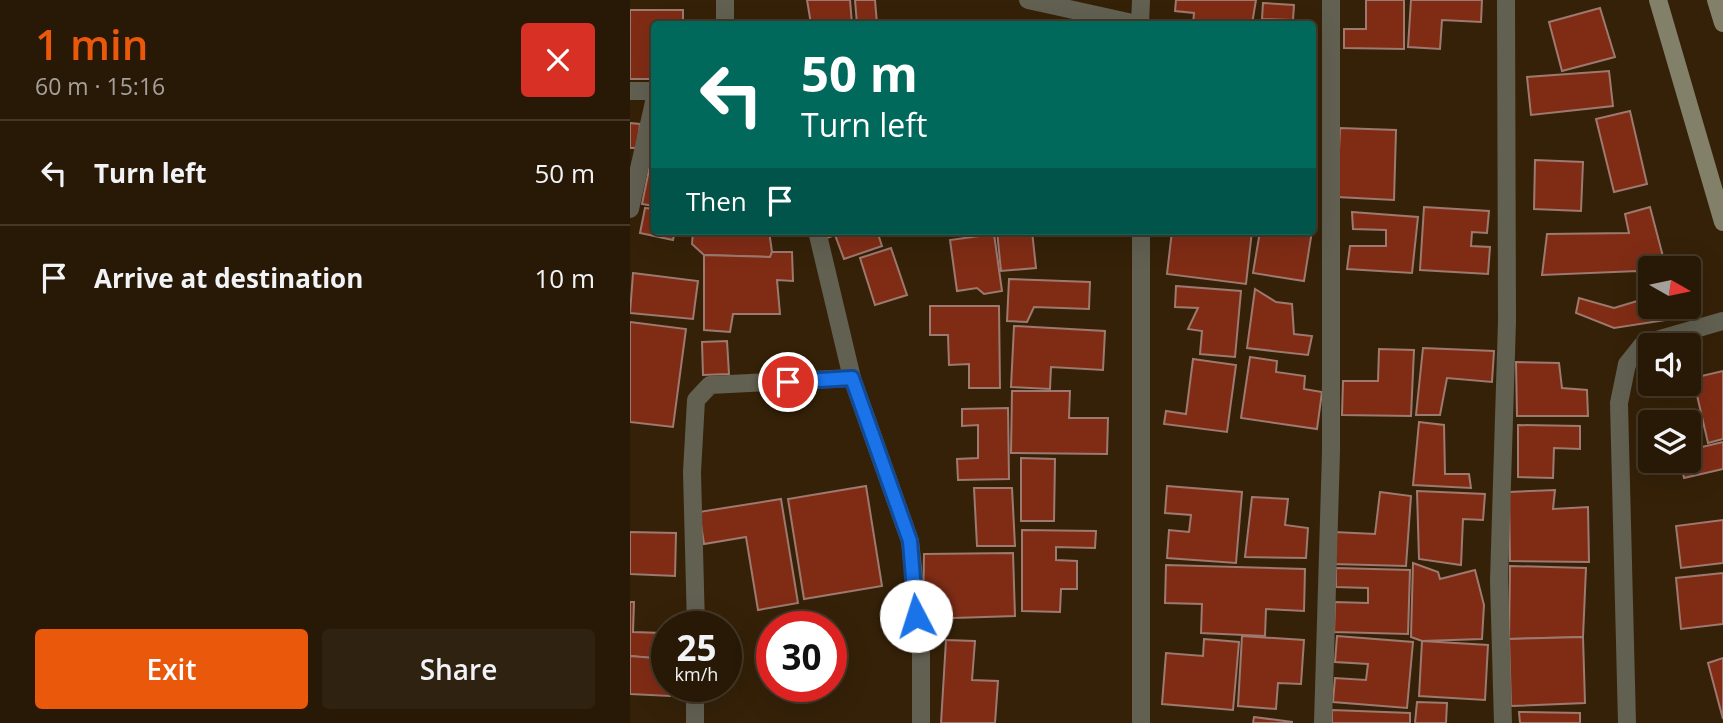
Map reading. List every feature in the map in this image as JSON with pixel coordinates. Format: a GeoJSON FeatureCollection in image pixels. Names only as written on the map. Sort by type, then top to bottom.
{"type":"FeatureCollection","features":[{"type":"Feature","properties":{"kind":"main road"},"geometry":{"type":"LineString","coordinates":[[1658,0],[1723,222]]}},
{"type":"Feature","properties":{"kind":"main road"},"geometry":{"type":"LineString","coordinates":[[1716,0],[1723,23]]}},
{"type":"Feature","properties":{"kind":"street"},"geometry":{"type":"LineString","coordinates":[[725,0],[725,21]]}},
{"type":"Feature","properties":{"kind":"street"},"geometry":{"type":"LineString","coordinates":[[1028,0],[1124,21]]}},
{"type":"Feature","properties":{"kind":"street"},"geometry":{"type":"LineString","coordinates":[[1138,21],[1141,0]]}},
{"type":"Feature","properties":{"kind":"street"},"geometry":{"type":"LineString","coordinates":[[1323,723],[1331,452],[1331,0]]}},
{"type":"Feature","properties":{"kind":"street"},"geometry":{"type":"LineString","coordinates":[[1503,723],[1499,580],[1507,321],[1506,0]]}},
{"type":"Feature","properties":{"kind":"street"},"geometry":{"type":"LineString","coordinates":[[630,91],[651,91]]}},
{"type":"Feature","properties":{"kind":"street"},"geometry":{"type":"LineString","coordinates":[[630,209],[651,115]]}},
{"type":"Feature","properties":{"kind":"street"},"geometry":{"type":"LineString","coordinates":[[818,235],[852,378],[910,541],[921,641],[921,723]]}},
{"type":"Feature","properties":{"kind":"street"},"geometry":{"type":"LineString","coordinates":[[1141,235],[1141,723]]}},
{"type":"Feature","properties":{"kind":"street"},"geometry":{"type":"LineString","coordinates":[[1627,723],[1619,403],[1627,364],[1643,344],[1723,321]]}},
{"type":"Feature","properties":{"kind":"street"},"geometry":{"type":"LineString","coordinates":[[696,611],[692,472],[695,400],[710,385],[852,378]]}},
{"type":"Feature","properties":{"kind":"street"},"geometry":{"type":"LineString","coordinates":[[695,702],[695,723]]}},
{"type":"Feature","properties":{"kind":"building"},"geometry":{"type":"Polygon","coordinates":[[[807,0],[850,0],[852,21],[810,21],[807,0]]]}},
{"type":"Feature","properties":{"kind":"building"},"geometry":{"type":"Polygon","coordinates":[[[855,0],[875,0],[877,21],[857,21],[855,0]]]}},
{"type":"Feature","properties":{"kind":"building"},"geometry":{"type":"Polygon","coordinates":[[[1176,0],[1256,0],[1252,21],[1193,21],[1194,13],[1175,11],[1176,0]]]}},
{"type":"Feature","properties":{"kind":"building"},"geometry":{"type":"Polygon","coordinates":[[[1366,0],[1404,0],[1404,49],[1344,48],[1344,29],[1366,29],[1366,0]]]}},
{"type":"Feature","properties":{"kind":"building"},"geometry":{"type":"Polygon","coordinates":[[[1411,0],[1482,0],[1481,22],[1442,20],[1440,49],[1408,47],[1411,0]]]}},
{"type":"Feature","properties":{"kind":"building"},"geometry":{"type":"Polygon","coordinates":[[[1263,3],[1294,5],[1293,20],[1262,19],[1263,3]]]}},
{"type":"Feature","properties":{"kind":"building"},"geometry":{"type":"Polygon","coordinates":[[[1600,8],[1615,57],[1562,71],[1549,22],[1600,8]]]}},
{"type":"Feature","properties":{"kind":"building"},"geometry":{"type":"Polygon","coordinates":[[[630,10],[683,10],[683,21],[651,21],[651,79],[630,79],[630,10]]]}},
{"type":"Feature","properties":{"kind":"building"},"geometry":{"type":"Polygon","coordinates":[[[1609,71],[1613,106],[1531,115],[1527,77],[1609,71]]]}},
{"type":"Feature","properties":{"kind":"building"},"geometry":{"type":"Polygon","coordinates":[[[1630,111],[1647,184],[1614,192],[1596,119],[1630,111]]]}},
{"type":"Feature","properties":{"kind":"building"},"geometry":{"type":"Polygon","coordinates":[[[630,123],[640,124],[637,148],[630,148],[630,123]]]}},
{"type":"Feature","properties":{"kind":"building"},"geometry":{"type":"Polygon","coordinates":[[[1340,128],[1396,130],[1394,200],[1337,197],[1340,128]]]}},
{"type":"Feature","properties":{"kind":"building"},"geometry":{"type":"Polygon","coordinates":[[[651,160],[651,206],[642,204],[651,160]]]}},
{"type":"Feature","properties":{"kind":"building"},"geometry":{"type":"Polygon","coordinates":[[[1535,160],[1583,162],[1581,211],[1534,209],[1535,160]]]}},
{"type":"Feature","properties":{"kind":"building"},"geometry":{"type":"Polygon","coordinates":[[[1424,207],[1489,211],[1487,233],[1472,232],[1471,246],[1490,247],[1488,274],[1420,270],[1424,207]]]}},
{"type":"Feature","properties":{"kind":"building"},"geometry":{"type":"Polygon","coordinates":[[[1650,207],[1663,256],[1638,256],[1638,271],[1542,275],[1547,234],[1629,233],[1625,214],[1650,207]]]}},
{"type":"Feature","properties":{"kind":"building"},"geometry":{"type":"Polygon","coordinates":[[[645,208],[651,209],[651,235],[674,235],[673,240],[640,233],[645,208]]]}},
{"type":"Feature","properties":{"kind":"building"},"geometry":{"type":"Polygon","coordinates":[[[1352,212],[1418,217],[1412,273],[1347,269],[1350,246],[1386,246],[1386,230],[1353,229],[1352,212]]]}},
{"type":"Feature","properties":{"kind":"building"},"geometry":{"type":"Polygon","coordinates":[[[693,235],[770,235],[772,252],[770,257],[704,255],[692,244],[693,235]]]}},
{"type":"Feature","properties":{"kind":"building"},"geometry":{"type":"Polygon","coordinates":[[[810,235],[835,235],[813,243],[810,235]]]}},
{"type":"Feature","properties":{"kind":"building"},"geometry":{"type":"Polygon","coordinates":[[[835,235],[878,235],[882,246],[844,259],[835,235]]]}},
{"type":"Feature","properties":{"kind":"building"},"geometry":{"type":"Polygon","coordinates":[[[994,235],[1002,291],[984,294],[977,288],[957,291],[950,240],[994,235]]]}},
{"type":"Feature","properties":{"kind":"building"},"geometry":{"type":"Polygon","coordinates":[[[997,235],[1032,235],[1036,268],[1001,271],[997,235]]]}},
{"type":"Feature","properties":{"kind":"building"},"geometry":{"type":"Polygon","coordinates":[[[1172,235],[1252,235],[1246,284],[1167,274],[1172,235]]]}},
{"type":"Feature","properties":{"kind":"building"},"geometry":{"type":"Polygon","coordinates":[[[1259,235],[1311,235],[1304,281],[1253,273],[1259,235]]]}},
{"type":"Feature","properties":{"kind":"building"},"geometry":{"type":"Polygon","coordinates":[[[891,248],[907,295],[875,305],[860,258],[891,248]]]}},
{"type":"Feature","properties":{"kind":"building"},"geometry":{"type":"Polygon","coordinates":[[[772,252],[792,252],[793,281],[777,280],[780,314],[733,314],[730,332],[704,330],[704,255],[770,257],[772,252]]]}},
{"type":"Feature","properties":{"kind":"building"},"geometry":{"type":"Polygon","coordinates":[[[633,273],[698,281],[693,319],[630,313],[633,273]]]}},
{"type":"Feature","properties":{"kind":"building"},"geometry":{"type":"Polygon","coordinates":[[[1009,279],[1090,282],[1089,309],[1034,307],[1027,322],[1007,321],[1009,279]]]}},
{"type":"Feature","properties":{"kind":"building"},"geometry":{"type":"Polygon","coordinates":[[[1176,286],[1241,291],[1235,357],[1200,354],[1202,331],[1188,329],[1198,308],[1175,307],[1176,286]]]}},
{"type":"Feature","properties":{"kind":"building"},"geometry":{"type":"Polygon","coordinates":[[[1255,289],[1276,302],[1292,304],[1294,334],[1312,336],[1308,355],[1247,348],[1255,289]]]}},
{"type":"Feature","properties":{"kind":"building"},"geometry":{"type":"Polygon","coordinates":[[[1579,298],[1614,308],[1638,301],[1638,319],[1672,319],[1614,328],[1576,313],[1579,298]]]}},
{"type":"Feature","properties":{"kind":"building"},"geometry":{"type":"Polygon","coordinates":[[[930,306],[999,306],[1000,388],[969,388],[969,364],[949,365],[948,335],[930,335],[930,306]]]}},
{"type":"Feature","properties":{"kind":"building"},"geometry":{"type":"Polygon","coordinates":[[[630,322],[686,329],[673,427],[630,422],[630,322]]]}},
{"type":"Feature","properties":{"kind":"building"},"geometry":{"type":"Polygon","coordinates":[[[1014,326],[1105,331],[1103,370],[1051,367],[1050,389],[1011,387],[1014,326]]]}},
{"type":"Feature","properties":{"kind":"building"},"geometry":{"type":"Polygon","coordinates":[[[727,341],[729,374],[703,375],[702,342],[727,341]]]}},
{"type":"Feature","properties":{"kind":"building"},"geometry":{"type":"Polygon","coordinates":[[[1423,348],[1494,351],[1492,382],[1447,378],[1440,415],[1416,415],[1423,348]]]}},
{"type":"Feature","properties":{"kind":"building"},"geometry":{"type":"Polygon","coordinates":[[[1379,349],[1414,350],[1411,416],[1342,415],[1343,381],[1378,381],[1379,349]]]}},
{"type":"Feature","properties":{"kind":"building"},"geometry":{"type":"Polygon","coordinates":[[[1250,357],[1277,361],[1276,372],[1305,376],[1304,389],[1322,392],[1317,429],[1241,418],[1250,357]]]}},
{"type":"Feature","properties":{"kind":"building"},"geometry":{"type":"Polygon","coordinates":[[[1193,359],[1236,365],[1227,432],[1164,424],[1166,411],[1186,414],[1193,359]]]}},
{"type":"Feature","properties":{"kind":"building"},"geometry":{"type":"Polygon","coordinates":[[[1516,362],[1559,363],[1562,388],[1587,390],[1588,416],[1517,416],[1516,362]]]}},
{"type":"Feature","properties":{"kind":"building"},"geometry":{"type":"Polygon","coordinates":[[[1723,371],[1723,439],[1708,443],[1697,396],[1701,396],[1701,376],[1723,371]]]}},
{"type":"Feature","properties":{"kind":"building"},"geometry":{"type":"Polygon","coordinates":[[[1012,391],[1070,391],[1069,418],[1108,418],[1107,454],[1011,453],[1012,391]]]}},
{"type":"Feature","properties":{"kind":"building"},"geometry":{"type":"Polygon","coordinates":[[[1008,408],[1009,479],[958,480],[957,459],[978,458],[978,425],[962,426],[962,409],[1008,408]]]}},
{"type":"Feature","properties":{"kind":"building"},"geometry":{"type":"Polygon","coordinates":[[[1419,422],[1444,425],[1445,474],[1469,474],[1471,488],[1413,485],[1419,422]]]}},
{"type":"Feature","properties":{"kind":"building"},"geometry":{"type":"Polygon","coordinates":[[[1518,425],[1580,426],[1580,449],[1554,448],[1553,478],[1518,477],[1518,425]]]}},
{"type":"Feature","properties":{"kind":"building"},"geometry":{"type":"Polygon","coordinates":[[[1723,442],[1723,469],[1684,478],[1683,473],[1701,473],[1701,447],[1723,442]]]}},
{"type":"Feature","properties":{"kind":"building"},"geometry":{"type":"Polygon","coordinates":[[[1021,458],[1055,459],[1054,521],[1021,521],[1021,458]]]}},
{"type":"Feature","properties":{"kind":"building"},"geometry":{"type":"Polygon","coordinates":[[[866,486],[882,586],[804,599],[788,499],[866,486]]]}},
{"type":"Feature","properties":{"kind":"building"},"geometry":{"type":"Polygon","coordinates":[[[1167,486],[1242,492],[1236,563],[1167,558],[1169,530],[1189,532],[1191,515],[1165,513],[1167,486]]]}},
{"type":"Feature","properties":{"kind":"building"},"geometry":{"type":"Polygon","coordinates":[[[974,488],[1012,488],[1015,546],[977,546],[974,488]]]}},
{"type":"Feature","properties":{"kind":"building"},"geometry":{"type":"Polygon","coordinates":[[[1555,490],[1553,509],[1588,507],[1589,562],[1510,561],[1509,492],[1555,490]]]}},
{"type":"Feature","properties":{"kind":"building"},"geometry":{"type":"Polygon","coordinates":[[[1417,491],[1485,494],[1483,520],[1463,519],[1461,565],[1419,559],[1417,491]]]}},
{"type":"Feature","properties":{"kind":"building"},"geometry":{"type":"Polygon","coordinates":[[[1380,492],[1411,496],[1406,566],[1333,564],[1335,532],[1375,534],[1380,492]]]}},
{"type":"Feature","properties":{"kind":"building"},"geometry":{"type":"Polygon","coordinates":[[[1252,497],[1288,499],[1285,525],[1308,528],[1306,558],[1245,557],[1252,497]]]}},
{"type":"Feature","properties":{"kind":"building"},"geometry":{"type":"Polygon","coordinates":[[[781,499],[798,603],[758,610],[746,537],[704,544],[699,512],[781,499]]]}},
{"type":"Feature","properties":{"kind":"building"},"geometry":{"type":"Polygon","coordinates":[[[1723,520],[1723,563],[1681,568],[1676,526],[1723,520]]]}},
{"type":"Feature","properties":{"kind":"building"},"geometry":{"type":"Polygon","coordinates":[[[1022,530],[1096,531],[1095,548],[1056,547],[1056,560],[1077,561],[1077,589],[1061,589],[1060,612],[1022,611],[1022,530]]]}},
{"type":"Feature","properties":{"kind":"building"},"geometry":{"type":"Polygon","coordinates":[[[630,532],[676,533],[675,576],[630,574],[630,532]]]}},
{"type":"Feature","properties":{"kind":"building"},"geometry":{"type":"Polygon","coordinates":[[[1013,553],[1015,616],[923,619],[924,554],[1013,553]]]}},
{"type":"Feature","properties":{"kind":"building"},"geometry":{"type":"Polygon","coordinates":[[[1413,563],[1438,572],[1440,579],[1475,570],[1484,605],[1482,639],[1422,641],[1411,637],[1413,563]]]}},
{"type":"Feature","properties":{"kind":"building"},"geometry":{"type":"Polygon","coordinates":[[[1166,565],[1305,569],[1304,611],[1266,609],[1265,636],[1201,633],[1202,604],[1165,603],[1166,565]]]}},
{"type":"Feature","properties":{"kind":"building"},"geometry":{"type":"Polygon","coordinates":[[[1510,566],[1586,568],[1583,637],[1509,639],[1510,566]]]}},
{"type":"Feature","properties":{"kind":"building"},"geometry":{"type":"Polygon","coordinates":[[[1336,568],[1410,570],[1408,634],[1334,632],[1335,602],[1368,603],[1368,588],[1336,587],[1336,568]]]}},
{"type":"Feature","properties":{"kind":"building"},"geometry":{"type":"Polygon","coordinates":[[[1723,573],[1723,624],[1681,629],[1676,578],[1723,573]]]}},
{"type":"Feature","properties":{"kind":"building"},"geometry":{"type":"Polygon","coordinates":[[[630,602],[634,602],[633,632],[651,633],[651,658],[630,656],[630,602]]]}},
{"type":"Feature","properties":{"kind":"building"},"geometry":{"type":"Polygon","coordinates":[[[1242,636],[1304,640],[1301,684],[1278,683],[1276,709],[1238,706],[1242,636]]]}},
{"type":"Feature","properties":{"kind":"building"},"geometry":{"type":"Polygon","coordinates":[[[1337,636],[1413,642],[1407,708],[1333,702],[1335,678],[1366,680],[1368,664],[1335,662],[1337,636]]]}},
{"type":"Feature","properties":{"kind":"building"},"geometry":{"type":"Polygon","coordinates":[[[1583,637],[1585,703],[1511,706],[1509,639],[1583,637]]]}},
{"type":"Feature","properties":{"kind":"building"},"geometry":{"type":"Polygon","coordinates":[[[1204,639],[1239,642],[1233,710],[1162,704],[1166,653],[1203,656],[1204,639]]]}},
{"type":"Feature","properties":{"kind":"building"},"geometry":{"type":"Polygon","coordinates":[[[946,640],[975,641],[972,680],[998,681],[995,723],[941,723],[946,640]]]}},
{"type":"Feature","properties":{"kind":"building"},"geometry":{"type":"Polygon","coordinates":[[[1422,641],[1488,645],[1485,700],[1419,696],[1422,641]]]}},
{"type":"Feature","properties":{"kind":"building"},"geometry":{"type":"Polygon","coordinates":[[[630,656],[651,658],[651,695],[630,694],[630,656]]]}},
{"type":"Feature","properties":{"kind":"building"},"geometry":{"type":"Polygon","coordinates":[[[1723,658],[1723,719],[1708,663],[1723,658]]]}},
{"type":"Feature","properties":{"kind":"building"},"geometry":{"type":"Polygon","coordinates":[[[1417,702],[1447,703],[1446,723],[1415,723],[1417,702]]]}},
{"type":"Feature","properties":{"kind":"building"},"geometry":{"type":"Polygon","coordinates":[[[1332,710],[1410,713],[1410,723],[1332,723],[1332,710]]]}},
{"type":"Feature","properties":{"kind":"building"},"geometry":{"type":"Polygon","coordinates":[[[1519,712],[1580,713],[1580,723],[1520,723],[1519,712]]]}},
{"type":"Feature","properties":{"kind":"building"},"geometry":{"type":"Polygon","coordinates":[[[1254,717],[1292,722],[1292,723],[1253,723],[1254,717]]]}},
{"type":"Feature","properties":{"kind":"route"},"geometry":{"type":"LineString","coordinates":[[788,382],[852,378],[910,541],[916,616]]}}]}
